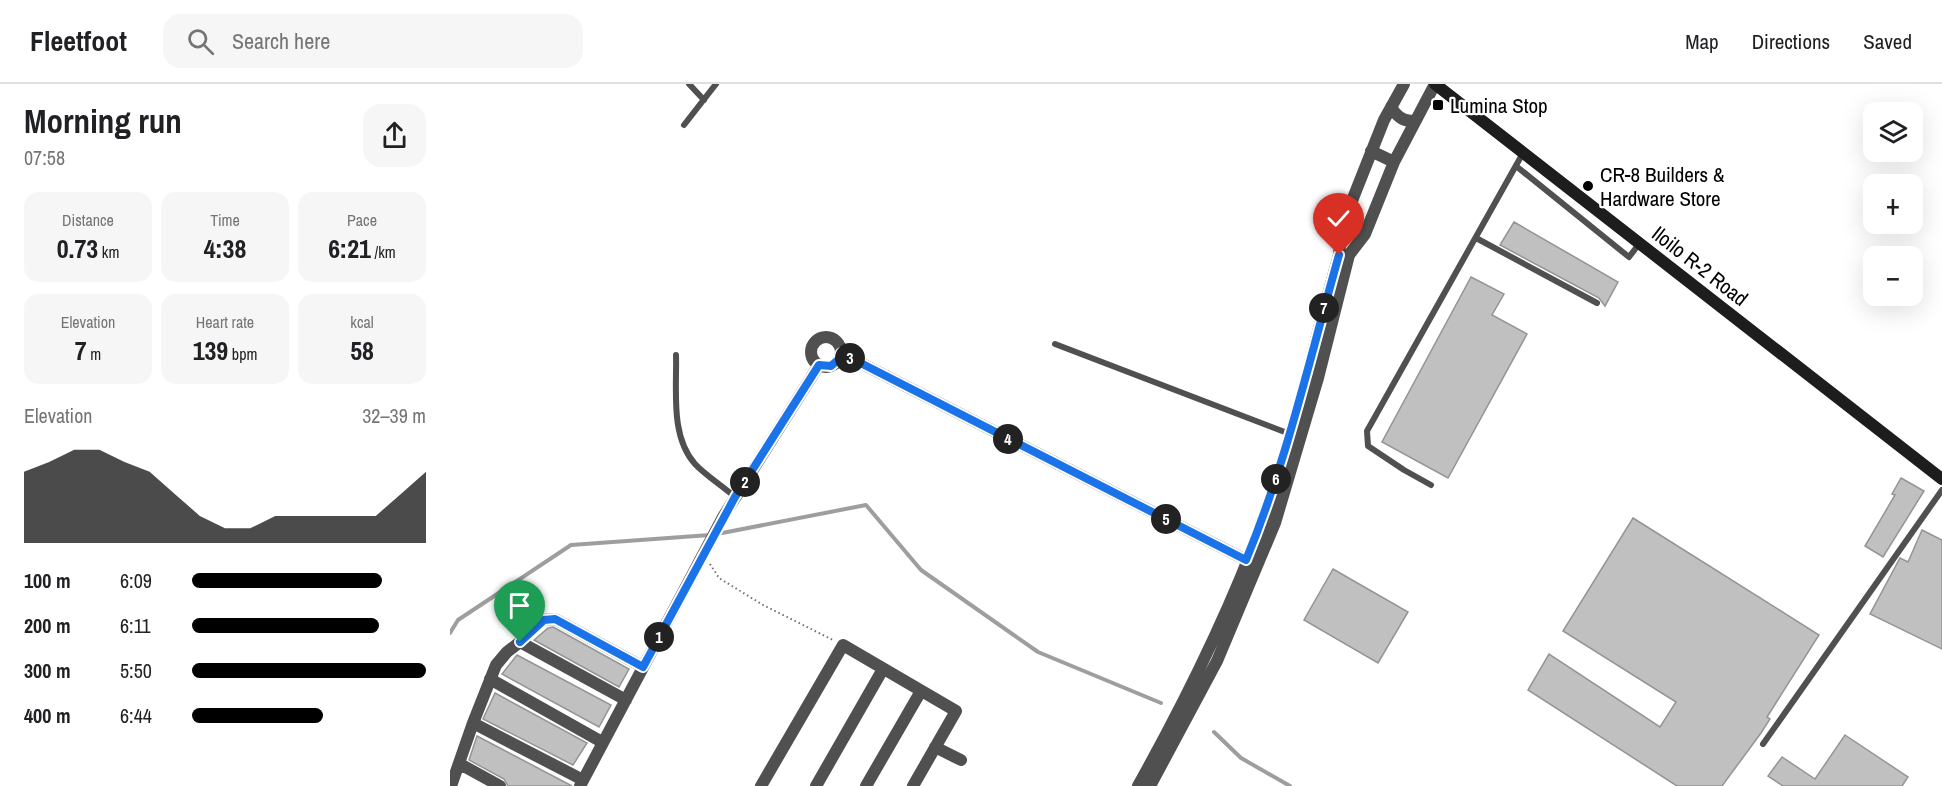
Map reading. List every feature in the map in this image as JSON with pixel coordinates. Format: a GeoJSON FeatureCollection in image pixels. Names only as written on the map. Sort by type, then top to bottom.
{"type":"FeatureCollection","features":[{"type":"Feature","properties":{"kind":"main road","name":"Iloilo R-2 Road"},"geometry":{"type":"LineString","coordinates":[[1435,84],[1942,479]]}},
{"type":"Feature","properties":{"kind":"street"},"geometry":{"type":"LineString","coordinates":[[1332,302],[1342,226],[1371,151],[1404,84]]}},
{"type":"Feature","properties":{"kind":"street"},"geometry":{"type":"LineString","coordinates":[[1292,443],[1332,302],[1349,255],[1365,234],[1394,162],[1435,84]]}},
{"type":"Feature","properties":{"kind":"street"},"geometry":{"type":"LineString","coordinates":[[1391,107],[1402,119],[1411,122],[1416,120]]}},
{"type":"Feature","properties":{"kind":"street"},"geometry":{"type":"LineString","coordinates":[[1371,151],[1394,162]]}},
{"type":"Feature","properties":{"kind":"street"},"geometry":{"type":"LineString","coordinates":[[1342,226],[1365,234]]}},
{"type":"Feature","properties":{"kind":"street"},"geometry":{"type":"LineString","coordinates":[[821,337],[834,339],[841,353],[839,359],[831,366],[819,365],[814,361],[810,350],[816,340],[821,337]]}},
{"type":"Feature","properties":{"kind":"street"},"geometry":{"type":"LineString","coordinates":[[841,353],[1252,563]]}},
{"type":"Feature","properties":{"kind":"street"},"geometry":{"type":"LineString","coordinates":[[473,723],[581,783],[723,517],[819,365]]}},
{"type":"Feature","properties":{"kind":"street"},"geometry":{"type":"LineString","coordinates":[[1150,786],[1157,763],[1212,658],[1252,563],[1269,520],[1312,377]]}},
{"type":"Feature","properties":{"kind":"street"},"geometry":{"type":"LineString","coordinates":[[451,786],[496,665],[507,651],[544,620],[555,619],[643,667]]}},
{"type":"Feature","properties":{"kind":"street"},"geometry":{"type":"LineString","coordinates":[[520,642],[626,700]]}},
{"type":"Feature","properties":{"kind":"street"},"geometry":{"type":"LineString","coordinates":[[761,786],[843,645],[956,711],[916,785]]}},
{"type":"Feature","properties":{"kind":"street"},"geometry":{"type":"LineString","coordinates":[[816,786],[883,669]]}},
{"type":"Feature","properties":{"kind":"street"},"geometry":{"type":"LineString","coordinates":[[490,679],[602,742]]}},
{"type":"Feature","properties":{"kind":"street"},"geometry":{"type":"LineString","coordinates":[[866,786],[921,691]]}},
{"type":"Feature","properties":{"kind":"street"},"geometry":{"type":"LineString","coordinates":[[935,747],[961,760]]}},
{"type":"Feature","properties":{"kind":"street"},"geometry":{"type":"LineString","coordinates":[[1138,786],[1157,763]]}},
{"type":"Feature","properties":{"kind":"street"},"geometry":{"type":"LineString","coordinates":[[460,764],[500,786]]}},
{"type":"Feature","properties":{"kind":"lane"},"geometry":{"type":"LineString","coordinates":[[689,84],[704,100]]}},
{"type":"Feature","properties":{"kind":"lane"},"geometry":{"type":"LineString","coordinates":[[684,125],[716,84]]}},
{"type":"Feature","properties":{"kind":"lane"},"geometry":{"type":"LineString","coordinates":[[1431,485],[1368,446],[1367,431],[1523,153]]}},
{"type":"Feature","properties":{"kind":"lane"},"geometry":{"type":"LineString","coordinates":[[1516,166],[1629,257],[1639,244]]}},
{"type":"Feature","properties":{"kind":"lane"},"geometry":{"type":"LineString","coordinates":[[1476,238],[1597,303]]}},
{"type":"Feature","properties":{"kind":"lane"},"geometry":{"type":"LineString","coordinates":[[1055,344],[1292,443]]}},
{"type":"Feature","properties":{"kind":"lane"},"geometry":{"type":"LineString","coordinates":[[676,355],[677,426],[686,450],[695,464],[735,497]]}},
{"type":"Feature","properties":{"kind":"lane"},"geometry":{"type":"LineString","coordinates":[[1763,744],[1942,490]]}},
{"type":"Feature","properties":{"kind":"path"},"geometry":{"type":"LineString","coordinates":[[703,553],[718,578],[763,605],[843,645]]}},
{"type":"Feature","properties":{"kind":"building"},"geometry":{"type":"Polygon","coordinates":[[[1514,222],[1618,282],[1605,306],[1599,298],[1500,245],[1514,222]]]}},
{"type":"Feature","properties":{"kind":"building"},"geometry":{"type":"Polygon","coordinates":[[[1471,277],[1504,294],[1492,315],[1527,334],[1448,478],[1382,442],[1471,277]]]}},
{"type":"Feature","properties":{"kind":"building"},"geometry":{"type":"Polygon","coordinates":[[[1901,478],[1924,491],[1883,557],[1865,546],[1895,495],[1892,494],[1901,478]]]}},
{"type":"Feature","properties":{"kind":"building"},"geometry":{"type":"Polygon","coordinates":[[[1633,518],[1819,635],[1767,717],[1770,719],[1722,786],[1677,786],[1528,690],[1549,654],[1660,727],[1676,702],[1563,631],[1633,518]]]}},
{"type":"Feature","properties":{"kind":"building"},"geometry":{"type":"Polygon","coordinates":[[[1922,530],[1942,540],[1942,649],[1870,614],[1900,558],[1908,562],[1922,530]]]}},
{"type":"Feature","properties":{"kind":"building"},"geometry":{"type":"Polygon","coordinates":[[[1333,569],[1408,612],[1378,663],[1304,620],[1333,569]]]}},
{"type":"Feature","properties":{"kind":"building"},"geometry":{"type":"Polygon","coordinates":[[[553,627],[629,669],[619,687],[534,640],[548,628],[553,627]]]}},
{"type":"Feature","properties":{"kind":"building"},"geometry":{"type":"Polygon","coordinates":[[[517,655],[611,705],[599,727],[502,674],[517,655]]]}},
{"type":"Feature","properties":{"kind":"building"},"geometry":{"type":"Polygon","coordinates":[[[495,693],[587,743],[573,765],[483,719],[495,693]]]}},
{"type":"Feature","properties":{"kind":"building"},"geometry":{"type":"Polygon","coordinates":[[[1845,735],[1908,777],[1902,786],[1783,786],[1768,776],[1782,757],[1815,779],[1845,735]]]}},
{"type":"Feature","properties":{"kind":"building"},"geometry":{"type":"Polygon","coordinates":[[[477,736],[572,786],[508,786],[504,779],[469,760],[477,736]]]}},
{"type":"Feature","properties":{"kind":"waterway"},"geometry":{"type":"LineString","coordinates":[[717,534],[866,505],[921,570],[1038,652],[1161,703]]}},
{"type":"Feature","properties":{"kind":"waterway"},"geometry":{"type":"LineString","coordinates":[[450,633],[458,620],[571,545],[710,535]]}},
{"type":"Feature","properties":{"kind":"waterway"},"geometry":{"type":"LineString","coordinates":[[1214,732],[1241,758],[1290,786]]}},
{"type":"Feature","properties":{"kind":"place","name":"Lumina Stop"},"geometry":{"type":"Point","coordinates":[1438,105]}},
{"type":"Feature","properties":{"kind":"place","name":"CR-8 Builders & Hardware Store"},"geometry":{"type":"Point","coordinates":[1588,186]}},
{"type":"Feature","properties":{"kind":"route"},"geometry":{"type":"LineString","coordinates":[[520,642],[544,620],[555,619],[643,667],[735,497],[819,365],[831,366],[836,363],[841,353],[1246,560],[1264,518],[1287,446],[1339,255]]}}]}
